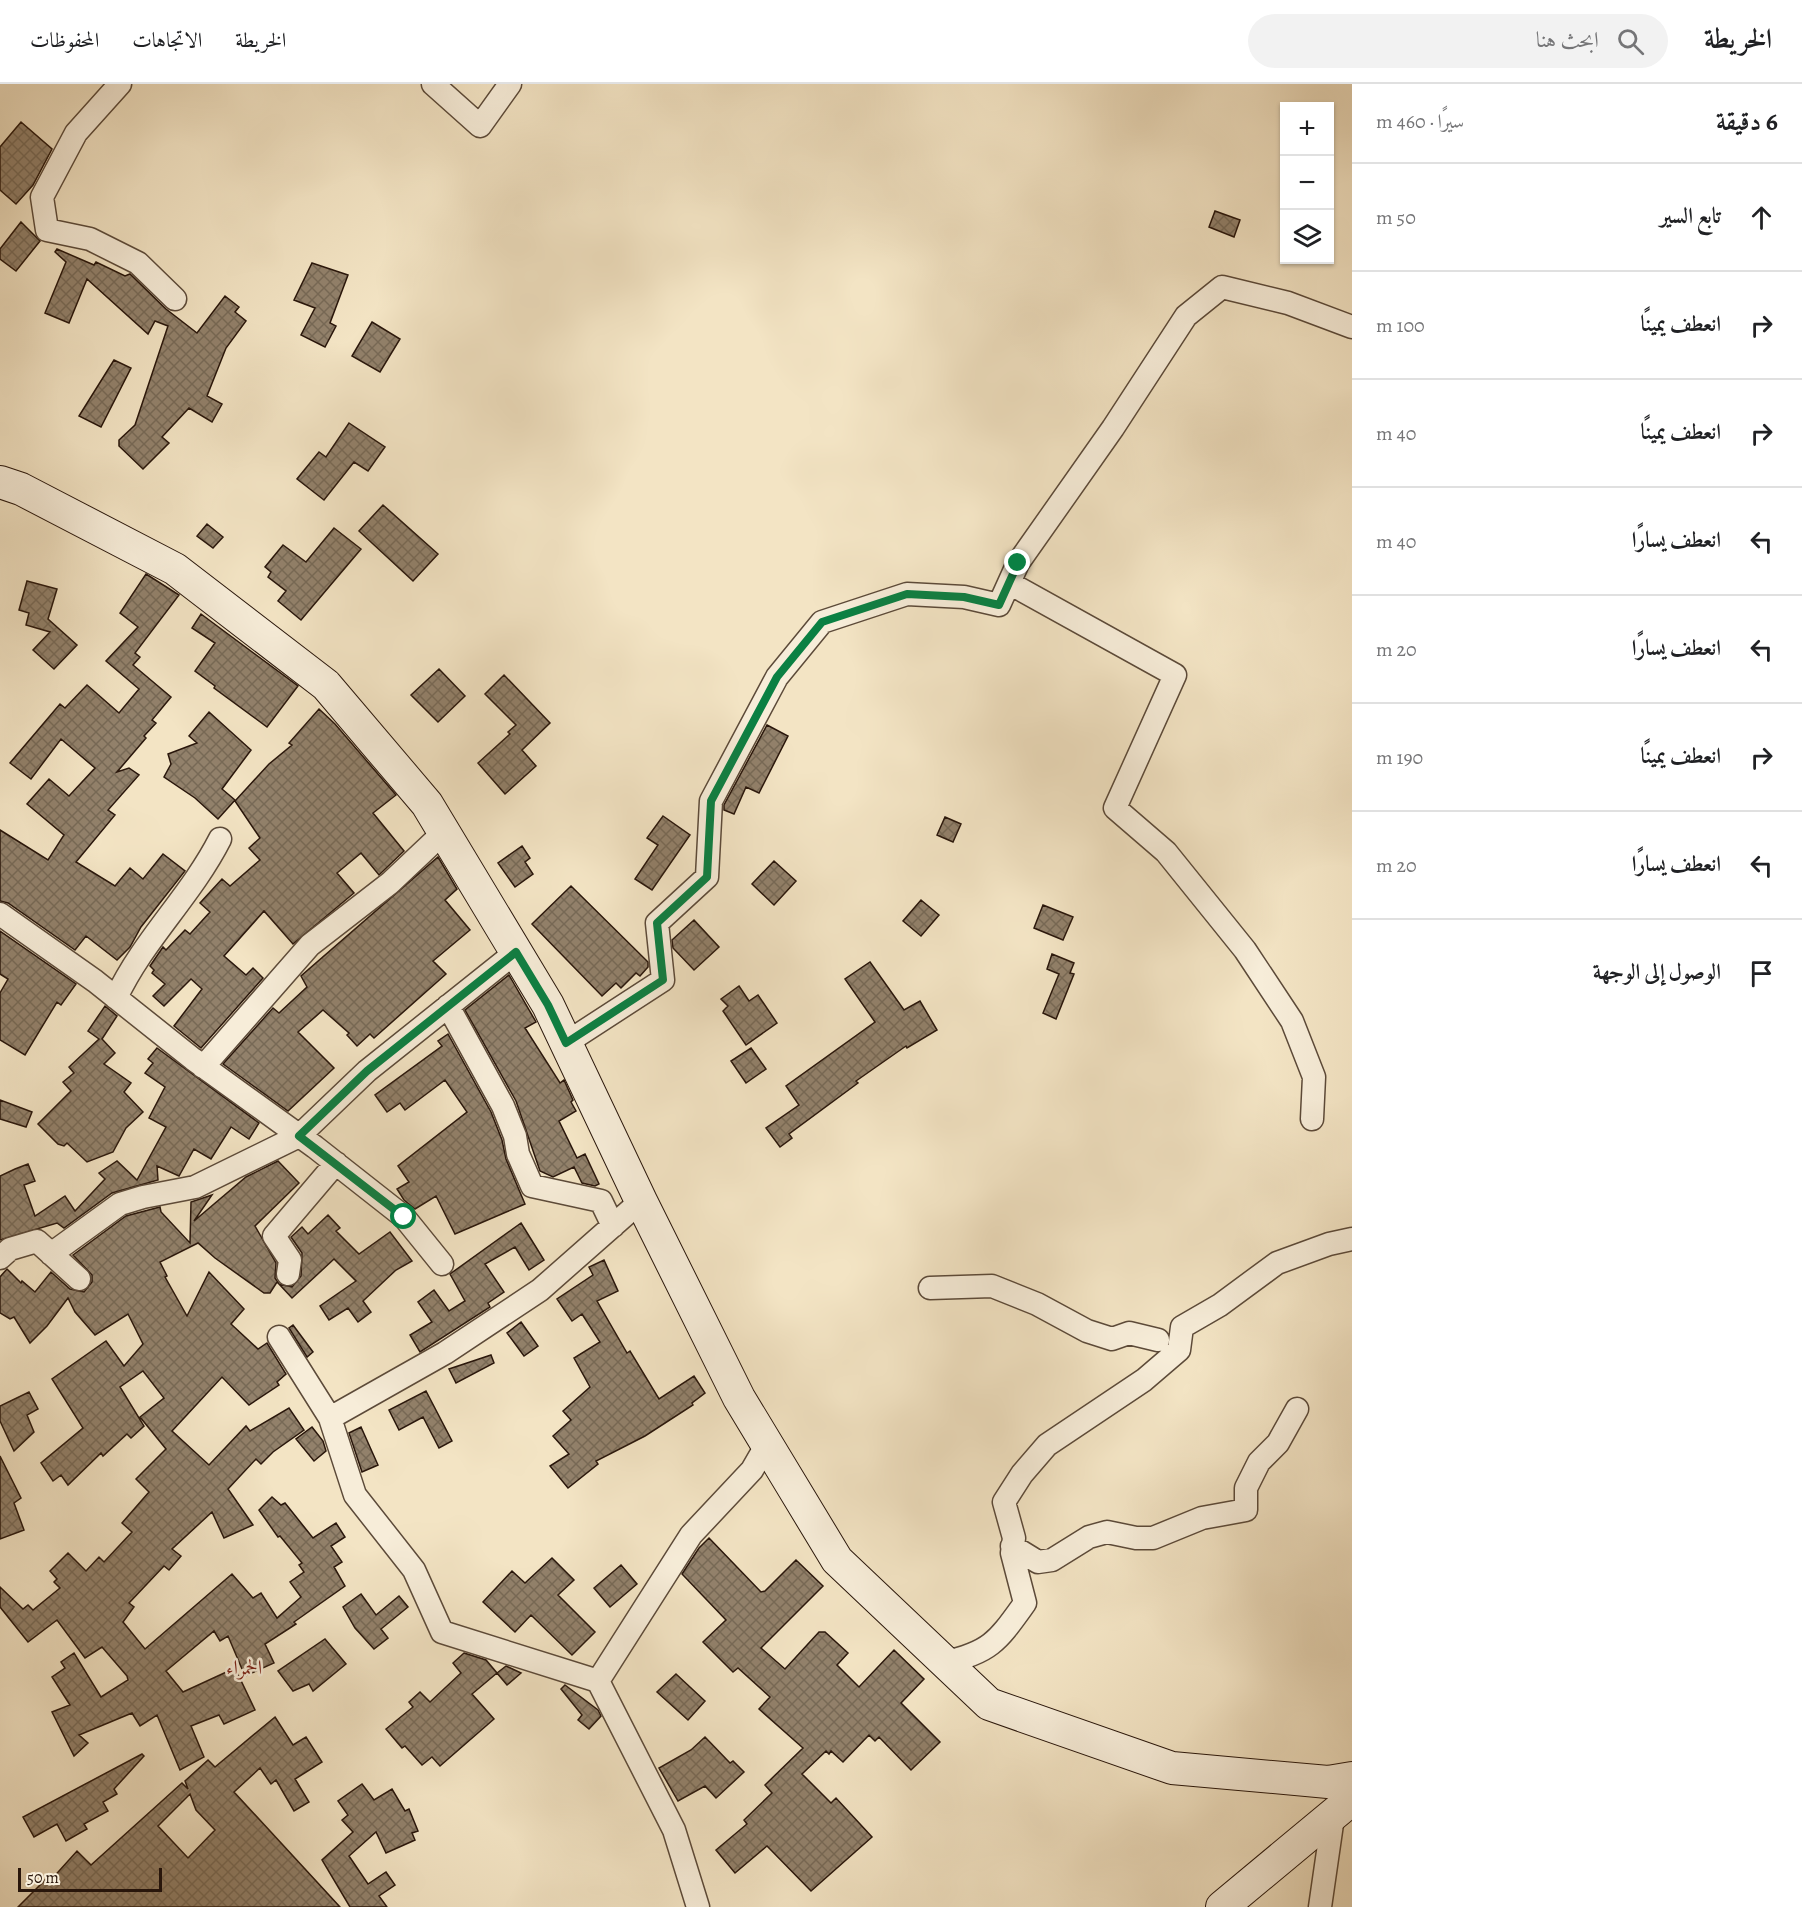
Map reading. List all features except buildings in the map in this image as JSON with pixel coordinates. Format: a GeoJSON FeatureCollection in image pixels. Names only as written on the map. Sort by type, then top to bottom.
{"type":"FeatureCollection","features":[{"type":"Feature","properties":{"kind":"street"},"geometry":{"type":"LineString","coordinates":[[120,84],[76,133],[42,196],[46,230],[90,239],[138,263],[175,299]]}},
{"type":"Feature","properties":{"kind":"street"},"geometry":{"type":"LineString","coordinates":[[432,84],[480,126],[510,84]]}},
{"type":"Feature","properties":{"kind":"street"},"geometry":{"type":"LineString","coordinates":[[566,1043],[663,980],[657,923],[707,877],[711,801],[777,677],[822,622],[907,594],[964,597],[999,605],[1018,563],[1113,428],[1186,316],[1222,287],[1288,303],[1352,327]]}},
{"type":"Feature","properties":{"kind":"street"},"geometry":{"type":"LineString","coordinates":[[0,482],[21,489],[175,569],[326,685],[427,804],[548,1005],[641,1201],[739,1398],[837,1560],[989,1704],[1172,1768],[1328,1782],[1352,1778]]}},
{"type":"Feature","properties":{"kind":"street"},"geometry":{"type":"LineString","coordinates":[[1009,583],[1175,675],[1115,808],[1166,852],[1245,950],[1292,1020],[1314,1077],[1312,1119]]}},
{"type":"Feature","properties":{"kind":"street"},"geometry":{"type":"LineString","coordinates":[[202,1067],[310,945],[390,883],[444,832]]}},
{"type":"Feature","properties":{"kind":"street"},"geometry":{"type":"LineString","coordinates":[[116,998],[129,970],[206,868],[220,839]]}},
{"type":"Feature","properties":{"kind":"street"},"geometry":{"type":"LineString","coordinates":[[0,914],[116,998],[202,1067],[336,1163],[404,1217],[442,1264]]}},
{"type":"Feature","properties":{"kind":"street"},"geometry":{"type":"LineString","coordinates":[[51,1254],[120,1204],[195,1187],[299,1136],[367,1071],[516,952]]}},
{"type":"Feature","properties":{"kind":"street"},"geometry":{"type":"LineString","coordinates":[[448,1006],[503,1106],[515,1136],[518,1154],[532,1186],[601,1201],[613,1226]]}},
{"type":"Feature","properties":{"kind":"street"},"geometry":{"type":"LineString","coordinates":[[288,1274],[290,1260],[274,1236],[336,1163]]}},
{"type":"Feature","properties":{"kind":"street"},"geometry":{"type":"LineString","coordinates":[[330,1418],[445,1353],[540,1290],[641,1201]]}},
{"type":"Feature","properties":{"kind":"street"},"geometry":{"type":"LineString","coordinates":[[945,1662],[968,1657],[999,1639],[1025,1603],[1012,1553],[1014,1538],[1004,1502],[1022,1474],[1047,1445],[1144,1380],[1179,1350],[1182,1327],[1220,1305],[1277,1263],[1329,1244],[1352,1239]]}},
{"type":"Feature","properties":{"kind":"street"},"geometry":{"type":"LineString","coordinates":[[0,1258],[10,1249],[37,1241],[79,1279]]}},
{"type":"Feature","properties":{"kind":"street"},"geometry":{"type":"LineString","coordinates":[[930,1288],[992,1286],[1037,1304],[1087,1331],[1112,1339],[1130,1333],[1158,1340]]}},
{"type":"Feature","properties":{"kind":"street"},"geometry":{"type":"LineString","coordinates":[[279,1337],[330,1418],[355,1495],[414,1570],[442,1632],[598,1681],[674,1830],[698,1907]]}},
{"type":"Feature","properties":{"kind":"street"},"geometry":{"type":"LineString","coordinates":[[1012,1546],[1038,1562],[1052,1560],[1089,1537],[1107,1532],[1136,1538],[1153,1538],[1202,1518],[1246,1510],[1246,1488],[1259,1462],[1278,1443],[1297,1409]]}},
{"type":"Feature","properties":{"kind":"street"},"geometry":{"type":"LineString","coordinates":[[598,1681],[691,1535],[752,1470],[767,1443]]}},
{"type":"Feature","properties":{"kind":"street"},"geometry":{"type":"LineString","coordinates":[[1222,1907],[1343,1808]]}},
{"type":"Feature","properties":{"kind":"street"},"geometry":{"type":"LineString","coordinates":[[1320,1907],[1343,1808]]}},
{"type":"Feature","properties":{"kind":"district","name":"الحمراء"},"geometry":{"type":"Point","coordinates":[244,1667]}},
{"type":"Feature","properties":{"kind":"route"},"geometry":{"type":"LineString","coordinates":[[404,1217],[299,1136],[367,1071],[516,952],[548,1005],[566,1043],[663,980],[657,923],[707,877],[711,801],[777,677],[822,622],[907,594],[964,597],[999,605],[1018,563]]}}]}
